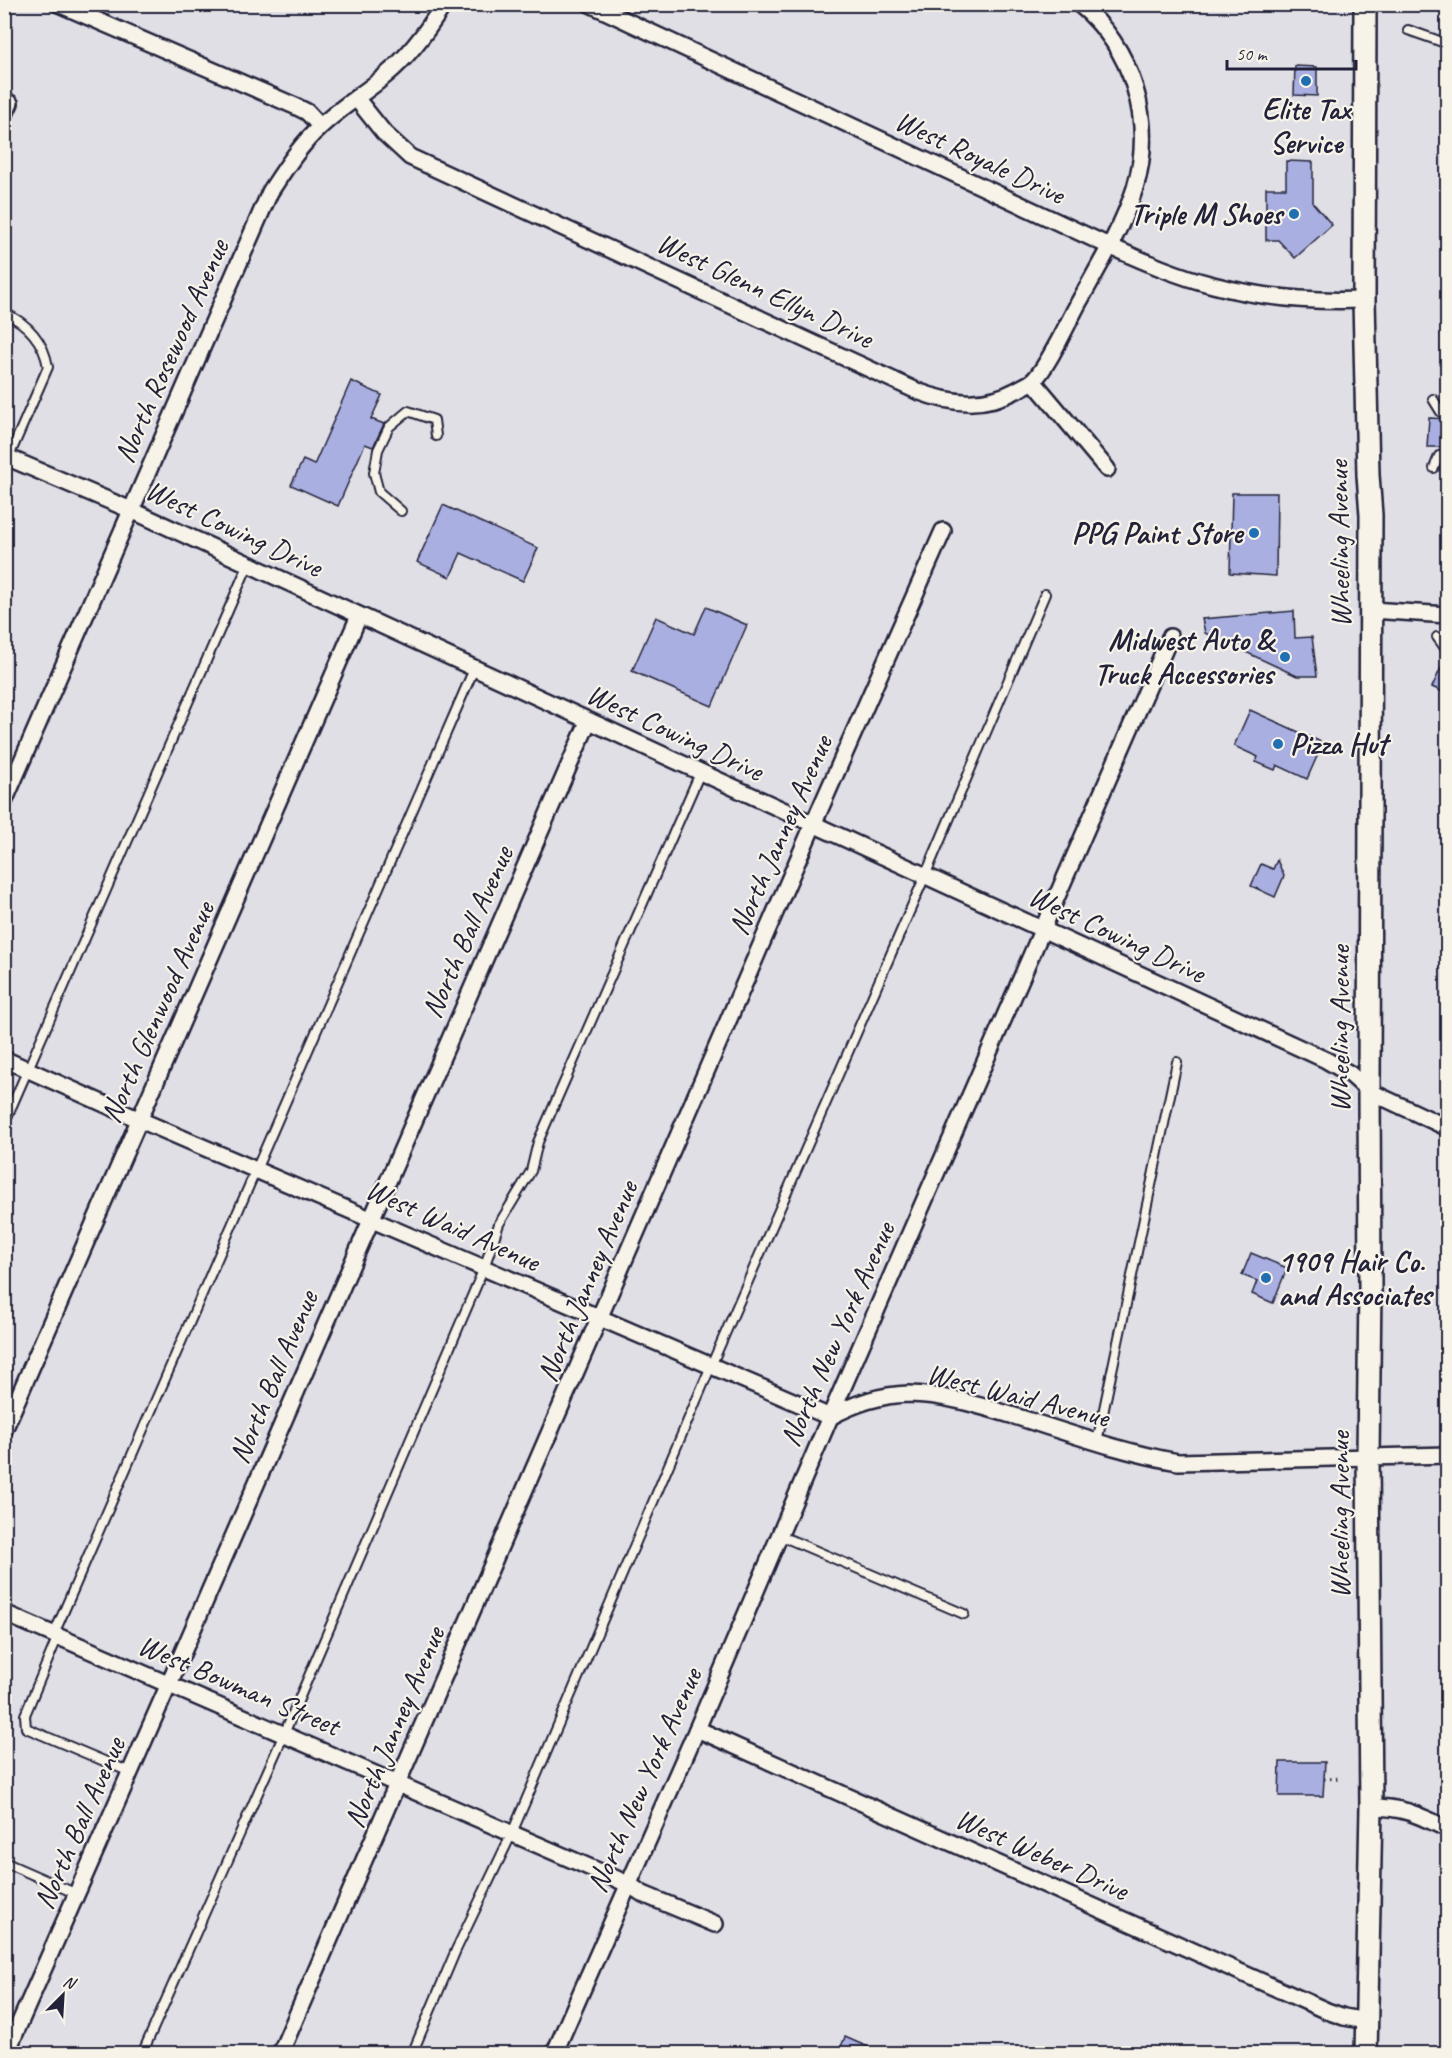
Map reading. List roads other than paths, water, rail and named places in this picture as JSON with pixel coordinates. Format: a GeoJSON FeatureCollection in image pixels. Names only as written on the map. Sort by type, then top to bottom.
{"type":"FeatureCollection","features":[{"type":"Feature","properties":{"kind":"main road","name":"Wheeling Avenue"},"geometry":{"type":"LineString","coordinates":[[1365,4],[1364,300],[1371,515],[1368,1456],[1371,1807],[1366,2054]]}},
{"type":"Feature","properties":{"kind":"street"},"geometry":{"type":"LineString","coordinates":[[59,4],[295,105],[307,112],[320,126]]}},
{"type":"Feature","properties":{"kind":"street","name":"North Rosewood Avenue"},"geometry":{"type":"LineString","coordinates":[[4,802],[270,192],[289,163],[320,126],[387,74],[413,48],[444,4]]}},
{"type":"Feature","properties":{"kind":"street","name":"West Royale Drive"},"geometry":{"type":"LineString","coordinates":[[590,4],[1160,268],[1239,292],[1297,300],[1364,300]]}},
{"type":"Feature","properties":{"kind":"street"},"geometry":{"type":"LineString","coordinates":[[1079,4],[1106,31],[1127,66],[1141,112],[1141,162],[1127,210],[1045,365],[1033,381],[1107,469]]}},
{"type":"Feature","properties":{"kind":"street","name":"West Glenn Ellyn Drive"},"geometry":{"type":"LineString","coordinates":[[356,98],[384,133],[410,157],[917,391],[950,402],[977,403],[1000,397],[1033,381]]}},
{"type":"Feature","properties":{"kind":"street","name":"West Cowing Drive"},"geometry":{"type":"LineString","coordinates":[[6,460],[131,510],[1326,1060],[1350,1074],[1369,1091],[1448,1128]]}},
{"type":"Feature","properties":{"kind":"street","name":"North Janney Avenue"},"geometry":{"type":"LineString","coordinates":[[280,2054],[813,825],[943,531]]}},
{"type":"Feature","properties":{"kind":"street"},"geometry":{"type":"LineString","coordinates":[[1371,610],[1448,615]]}},
{"type":"Feature","properties":{"kind":"street","name":"North Glenwood Avenue"},"geometry":{"type":"LineString","coordinates":[[4,1430],[359,616]]}},
{"type":"Feature","properties":{"kind":"street","name":"North New York Avenue"},"geometry":{"type":"LineString","coordinates":[[554,2054],[1170,637]]}},
{"type":"Feature","properties":{"kind":"street","name":"North Ball Avenue"},"geometry":{"type":"LineString","coordinates":[[6,2054],[170,1684],[588,722]]}},
{"type":"Feature","properties":{"kind":"street","name":"West Waid Avenue"},"geometry":{"type":"LineString","coordinates":[[4,1059],[140,1120],[830,1417],[849,1406],[868,1399],[909,1394],[984,1407],[1149,1457],[1178,1462],[1448,1455]]}},
{"type":"Feature","properties":{"kind":"street","name":"West Bowman Street"},"geometry":{"type":"LineString","coordinates":[[4,1613],[716,1924]]}},
{"type":"Feature","properties":{"kind":"street","name":"West Weber Drive"},"geometry":{"type":"LineString","coordinates":[[697,1729],[1327,2011],[1366,2021]]}},
{"type":"Feature","properties":{"kind":"street"},"geometry":{"type":"LineString","coordinates":[[1371,1807],[1408,1810],[1448,1829]]}},
{"type":"Feature","properties":{"kind":"lane"},"geometry":{"type":"LineString","coordinates":[[1408,30],[1448,44]]}},
{"type":"Feature","properties":{"kind":"lane"},"geometry":{"type":"LineString","coordinates":[[4,313],[31,330],[45,350],[48,367],[6,460]]}},
{"type":"Feature","properties":{"kind":"lane"},"geometry":{"type":"LineString","coordinates":[[1433,399],[1441,412],[1448,413]]}},
{"type":"Feature","properties":{"kind":"lane"},"geometry":{"type":"LineString","coordinates":[[401,511],[379,492],[374,473],[378,450],[389,427],[408,411],[434,420],[436,436]]}},
{"type":"Feature","properties":{"kind":"lane"},"geometry":{"type":"LineString","coordinates":[[1434,468],[1439,456],[1448,455]]}},
{"type":"Feature","properties":{"kind":"lane"},"geometry":{"type":"LineString","coordinates":[[4,1124],[248,564]]}},
{"type":"Feature","properties":{"kind":"lane"},"geometry":{"type":"LineString","coordinates":[[412,2054],[456,1950],[512,1833],[1045,594]]}},
{"type":"Feature","properties":{"kind":"lane"},"geometry":{"type":"LineString","coordinates":[[1437,637],[1448,652]]}},
{"type":"Feature","properties":{"kind":"lane"},"geometry":{"type":"LineString","coordinates":[[130,1772],[26,1728],[25,1715],[56,1635],[255,1169],[474,669]]}},
{"type":"Feature","properties":{"kind":"lane"},"geometry":{"type":"LineString","coordinates":[[142,2054],[284,1734],[484,1268],[500,1224],[531,1171],[538,1142],[700,773]]}},
{"type":"Feature","properties":{"kind":"lane"},"geometry":{"type":"LineString","coordinates":[[1097,1442],[1177,1062]]}},
{"type":"Feature","properties":{"kind":"lane"},"geometry":{"type":"LineString","coordinates":[[779,1535],[964,1614]]}},
{"type":"Feature","properties":{"kind":"lane"},"geometry":{"type":"LineString","coordinates":[[4,1862],[76,1894]]}},
{"type":"Feature","properties":{"kind":"place","name":"Elite Tax Service"},"geometry":{"type":"Point","coordinates":[1306,81]}},
{"type":"Feature","properties":{"kind":"place","name":"Triple M Shoes"},"geometry":{"type":"Point","coordinates":[1294,214]}},
{"type":"Feature","properties":{"kind":"place","name":"PPG Paint Store"},"geometry":{"type":"Point","coordinates":[1254,533]}},
{"type":"Feature","properties":{"kind":"place","name":"Midwest Auto & Truck Accessories"},"geometry":{"type":"Point","coordinates":[1285,657]}},
{"type":"Feature","properties":{"kind":"place","name":"Pizza Hut"},"geometry":{"type":"Point","coordinates":[1278,744]}},
{"type":"Feature","properties":{"kind":"place","name":"1909 Hair Co. and Associates"},"geometry":{"type":"Point","coordinates":[1266,1278]}}]}
